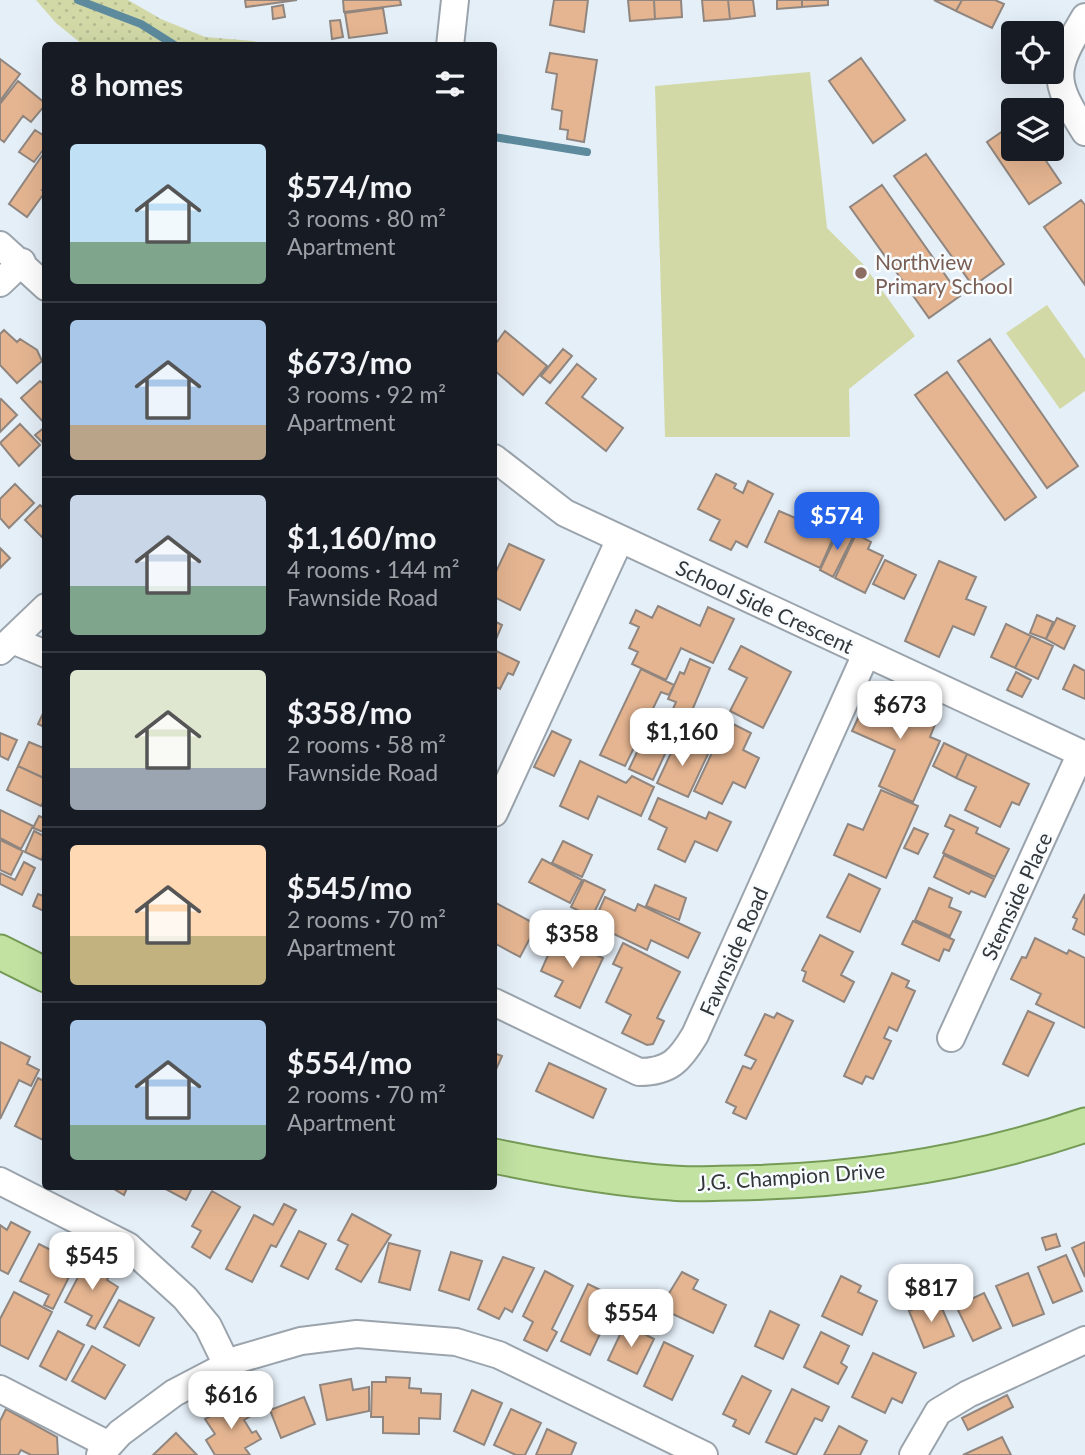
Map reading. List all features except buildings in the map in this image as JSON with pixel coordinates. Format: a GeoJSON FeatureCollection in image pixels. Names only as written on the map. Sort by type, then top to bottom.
{"type":"FeatureCollection","features":[{"type":"Feature","properties":{"kind":"main road"},"geometry":{"type":"LineString","coordinates":[[0,952],[42,973]]}},
{"type":"Feature","properties":{"kind":"main road","name":"J.G. Champion Drive"},"geometry":{"type":"LineString","coordinates":[[497,1157],[570,1171],[674,1184],[769,1182],[860,1174],[956,1159],[1051,1137],[1085,1125]]}},
{"type":"Feature","properties":{"kind":"street"},"geometry":{"type":"LineString","coordinates":[[450,42],[455,0]]}},
{"type":"Feature","properties":{"kind":"street"},"geometry":{"type":"LineString","coordinates":[[1085,17],[1059,63],[1059,85],[1085,132]]}},
{"type":"Feature","properties":{"kind":"street"},"geometry":{"type":"LineString","coordinates":[[0,245],[42,283]]}},
{"type":"Feature","properties":{"kind":"street"},"geometry":{"type":"LineString","coordinates":[[0,283],[22,262]]}},
{"type":"Feature","properties":{"kind":"street","name":"School Side Crescent"},"geometry":{"type":"LineString","coordinates":[[497,460],[565,513],[1083,754]]}},
{"type":"Feature","properties":{"kind":"street"},"geometry":{"type":"LineString","coordinates":[[497,806],[620,538]]}},
{"type":"Feature","properties":{"kind":"street"},"geometry":{"type":"LineString","coordinates":[[6,645],[42,611]]}},
{"type":"Feature","properties":{"kind":"street"},"geometry":{"type":"LineString","coordinates":[[6,645],[42,653]]}},
{"type":"Feature","properties":{"kind":"street","name":"Fawnside Road"},"geometry":{"type":"LineString","coordinates":[[497,1003],[639,1072],[659,1072],[672,1066],[695,1035],[866,654]]}},
{"type":"Feature","properties":{"kind":"street","name":"Stemside Place"},"geometry":{"type":"LineString","coordinates":[[951,1038],[1083,754]]}},
{"type":"Feature","properties":{"kind":"street"},"geometry":{"type":"LineString","coordinates":[[0,1181],[128,1246],[185,1298],[208,1326],[227,1365]]}},
{"type":"Feature","properties":{"kind":"street"},"geometry":{"type":"LineString","coordinates":[[0,1388],[105,1450],[120,1433],[174,1393],[227,1365],[302,1341],[357,1334],[456,1342],[499,1355],[661,1446],[704,1455]]}},
{"type":"Feature","properties":{"kind":"street"},"geometry":{"type":"LineString","coordinates":[[913,1455],[938,1412],[968,1394],[1085,1340]]}},
{"type":"Feature","properties":{"kind":"green space"},"geometry":{"type":"Polygon","coordinates":[[[36,0],[128,0],[161,19],[205,37],[257,42],[79,42],[56,23],[36,0]]]}},
{"type":"Feature","properties":{"kind":"green space"},"geometry":{"type":"Polygon","coordinates":[[[810,72],[827,228],[863,264],[915,336],[849,389],[850,437],[665,437],[655,86],[810,72]]]}},
{"type":"Feature","properties":{"kind":"green space"},"geometry":{"type":"Polygon","coordinates":[[[1047,305],[1085,359],[1085,391],[1060,409],[1006,333],[1047,305]]]}},
{"type":"Feature","properties":{"kind":"waterway"},"geometry":{"type":"LineString","coordinates":[[78,0],[141,24],[170,42]]}},
{"type":"Feature","properties":{"kind":"waterway"},"geometry":{"type":"LineString","coordinates":[[497,137],[587,152]]}},
{"type":"Feature","properties":{"kind":"place","name":"Northview Primary School"},"geometry":{"type":"Point","coordinates":[861,273]}}]}
